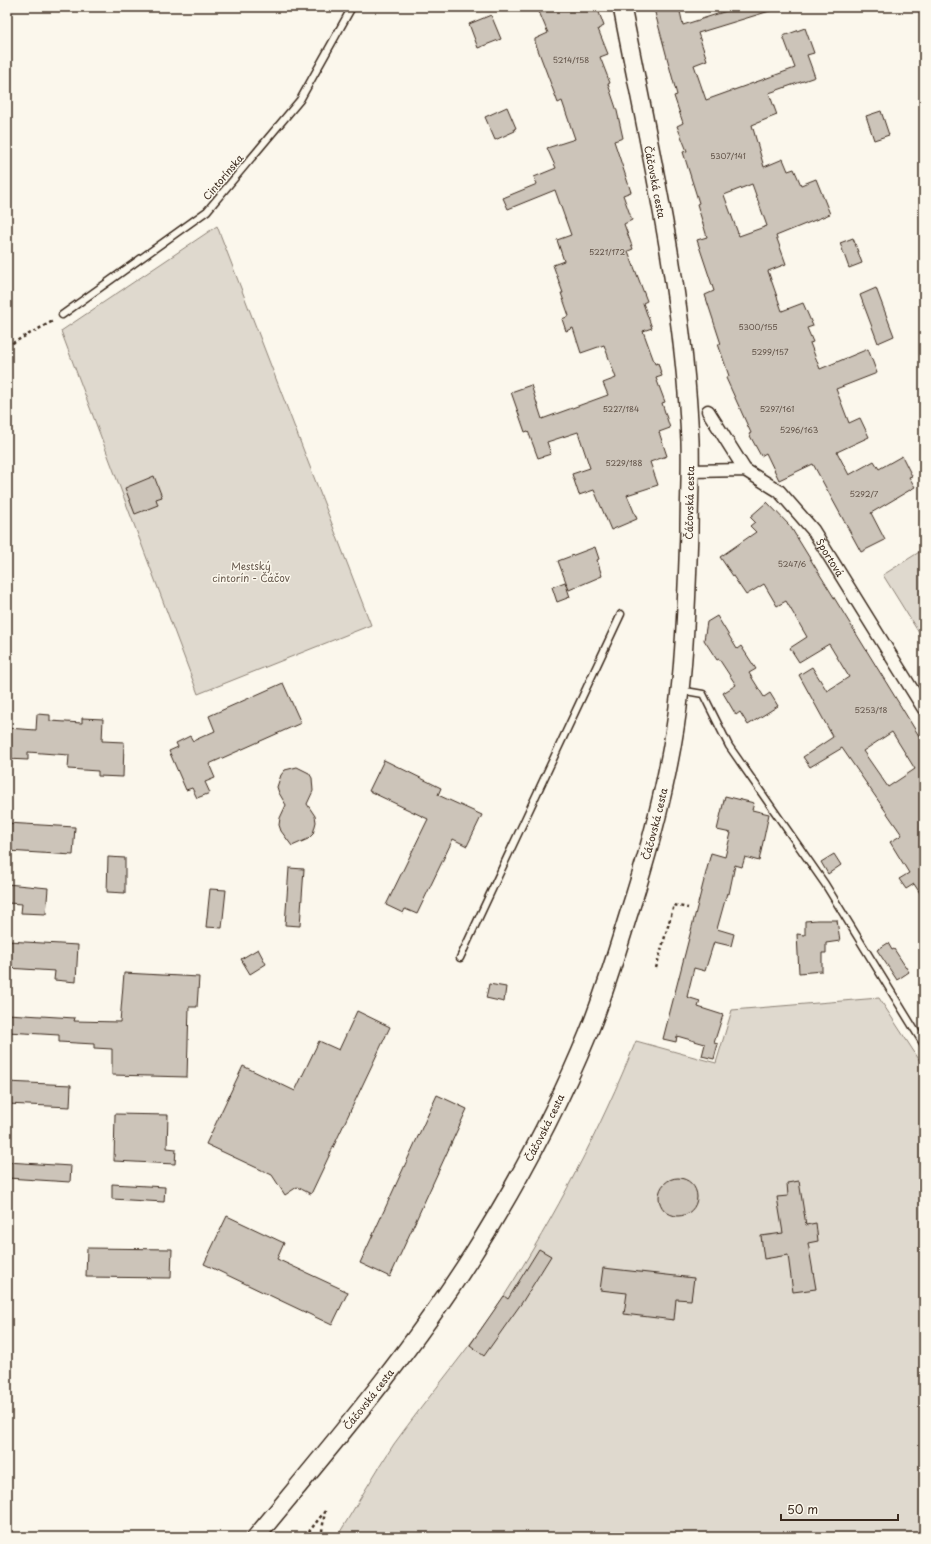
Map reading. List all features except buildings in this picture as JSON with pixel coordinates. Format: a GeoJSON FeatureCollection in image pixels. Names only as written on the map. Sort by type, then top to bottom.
{"type":"FeatureCollection","features":[{"type":"Feature","properties":{"kind":"main road","name":"Čáčovská cesta"},"geometry":{"type":"LineString","coordinates":[[256,1537],[376,1389],[448,1292],[505,1202],[561,1094],[600,1004],[645,864],[664,782],[680,690],[688,573],[690,471],[684,362],[676,297],[669,251],[622,7]]}},
{"type":"Feature","properties":{"kind":"street"},"geometry":{"type":"LineString","coordinates":[[708,411],[745,470]]}},
{"type":"Feature","properties":{"kind":"street"},"geometry":{"type":"LineString","coordinates":[[690,471],[745,470]]}},
{"type":"Feature","properties":{"kind":"street","name":"Športová"},"geometry":{"type":"LineString","coordinates":[[745,470],[779,491],[813,530],[924,709]]}},
{"type":"Feature","properties":{"kind":"lane","name":"Cintorínska"},"geometry":{"type":"LineString","coordinates":[[62,315],[207,211],[300,100],[352,7]]}},
{"type":"Feature","properties":{"kind":"lane"},"geometry":{"type":"LineString","coordinates":[[460,958],[621,614]]}},
{"type":"Feature","properties":{"kind":"lane"},"geometry":{"type":"LineString","coordinates":[[680,690],[703,694],[729,746],[825,884],[924,1045]]}},
{"type":"Feature","properties":{"kind":"path"},"geometry":{"type":"LineString","coordinates":[[7,346],[62,315]]}},
{"type":"Feature","properties":{"kind":"path"},"geometry":{"type":"LineString","coordinates":[[656,968],[674,905],[688,908]]}},
{"type":"Feature","properties":{"kind":"path"},"geometry":{"type":"LineString","coordinates":[[305,1537],[325,1511],[320,1537]]}},
{"type":"Feature","properties":{"kind":"green space","name":"Mestský cintorín - Čáčov"},"geometry":{"type":"Polygon","coordinates":[[[217,226],[371,625],[198,694],[61,331],[217,226]]]}},
{"type":"Feature","properties":{"kind":"green space"},"geometry":{"type":"Polygon","coordinates":[[[924,549],[924,641],[883,575],[924,549]]]}},
{"type":"Feature","properties":{"kind":"green space"},"geometry":{"type":"Polygon","coordinates":[[[879,998],[924,1067],[924,1537],[337,1537],[394,1444],[478,1334],[504,1296],[542,1234],[576,1172],[608,1107],[636,1041],[716,1063],[732,1010],[879,998]]]}}]}
